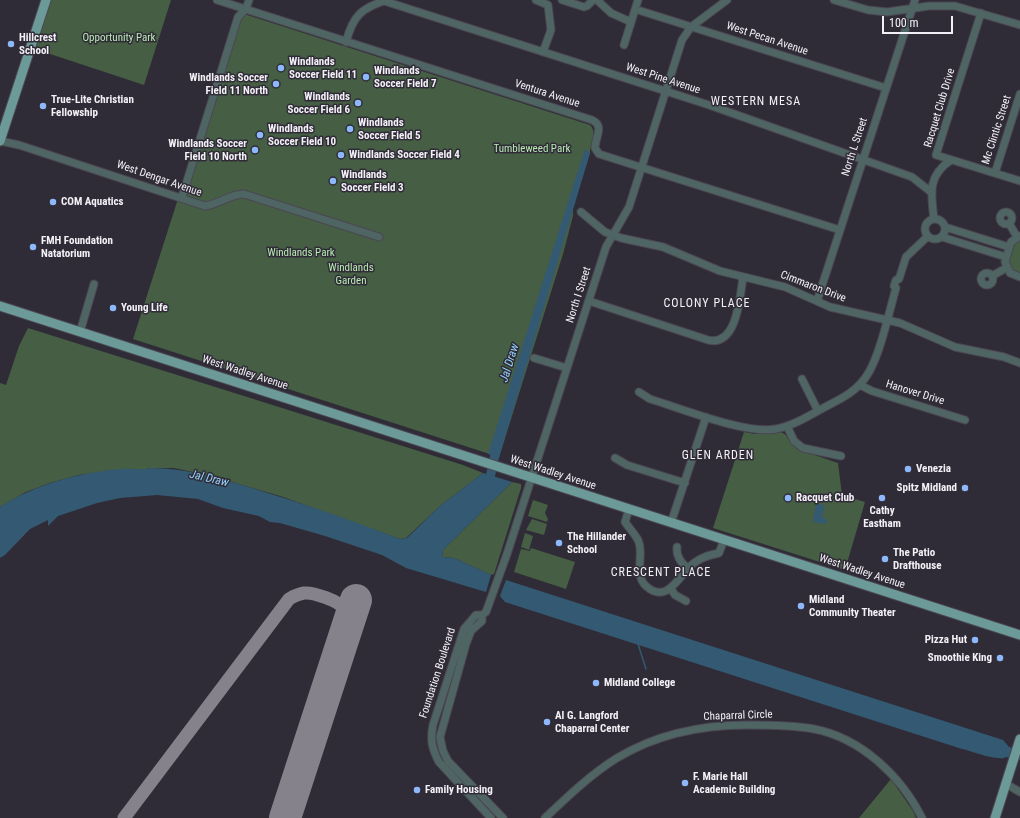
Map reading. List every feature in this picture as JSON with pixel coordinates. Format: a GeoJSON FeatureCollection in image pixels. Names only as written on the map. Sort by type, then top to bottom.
{"type":"FeatureCollection","features":[{"type":"Feature","properties":{"kind":"main road"},"geometry":{"type":"LineString","coordinates":[[0,141],[46,0]]}},
{"type":"Feature","properties":{"kind":"main road","name":"West Wadley Avenue"},"geometry":{"type":"LineString","coordinates":[[0,306],[1020,635]]}},
{"type":"Feature","properties":{"kind":"main road"},"geometry":{"type":"LineString","coordinates":[[995,818],[1019,744]]}},
{"type":"Feature","properties":{"kind":"street","name":"Ventura Avenue"},"geometry":{"type":"LineString","coordinates":[[217,0],[592,120],[599,128],[595,145],[597,153],[840,230]]}},
{"type":"Feature","properties":{"kind":"street"},"geometry":{"type":"LineString","coordinates":[[182,197],[238,17],[246,9],[249,0]]}},
{"type":"Feature","properties":{"kind":"street"},"geometry":{"type":"LineString","coordinates":[[346,42],[351,25],[357,15],[370,6],[384,0]]}},
{"type":"Feature","properties":{"kind":"street","name":"West Pine Avenue"},"geometry":{"type":"LineString","coordinates":[[384,0],[709,105],[912,177],[930,192]]}},
{"type":"Feature","properties":{"kind":"street"},"geometry":{"type":"LineString","coordinates":[[536,0],[547,4],[551,30],[543,52]]}},
{"type":"Feature","properties":{"kind":"street"},"geometry":{"type":"LineString","coordinates":[[562,0],[584,7],[593,0]]}},
{"type":"Feature","properties":{"kind":"street"},"geometry":{"type":"LineString","coordinates":[[596,0],[611,13],[631,22]]}},
{"type":"Feature","properties":{"kind":"street"},"geometry":{"type":"LineString","coordinates":[[624,45],[638,0]]}},
{"type":"Feature","properties":{"kind":"street","name":"North I Street"},"geometry":{"type":"LineString","coordinates":[[482,615],[486,612],[507,554],[606,248],[626,214],[682,40],[691,27],[726,0]]}},
{"type":"Feature","properties":{"kind":"street"},"geometry":{"type":"LineString","coordinates":[[834,0],[875,11],[892,12],[935,5],[950,6],[981,13],[1020,25]]}},
{"type":"Feature","properties":{"kind":"street","name":"North L Street"},"geometry":{"type":"LineString","coordinates":[[817,301],[915,0]]}},
{"type":"Feature","properties":{"kind":"street","name":"West Pecan Avenue"},"geometry":{"type":"LineString","coordinates":[[641,11],[886,88]]}},
{"type":"Feature","properties":{"kind":"street","name":"Racquet Club Drive"},"geometry":{"type":"LineString","coordinates":[[951,160],[936,155],[981,13]]}},
{"type":"Feature","properties":{"kind":"street","name":"Mc Clintic Street"},"geometry":{"type":"LineString","coordinates":[[994,173],[1020,94]]}},
{"type":"Feature","properties":{"kind":"street","name":"West Dengar Avenue"},"geometry":{"type":"LineString","coordinates":[[0,141],[19,145],[182,197],[205,206],[213,205],[236,194],[244,194],[379,236]]}},
{"type":"Feature","properties":{"kind":"street"},"geometry":{"type":"LineString","coordinates":[[934,219],[930,192],[939,169],[951,160],[1020,181]]}},
{"type":"Feature","properties":{"kind":"street","name":"Cimmaron Drive"},"geometry":{"type":"LineString","coordinates":[[581,212],[597,226],[613,235],[663,247],[712,268],[785,287],[840,310],[900,323],[955,347],[1004,357],[1020,363]]}},
{"type":"Feature","properties":{"kind":"street"},"geometry":{"type":"LineString","coordinates":[[1006,257],[942,236],[933,239],[928,236],[925,230],[926,224],[934,219],[940,220],[945,227],[1009,247]]}},
{"type":"Feature","properties":{"kind":"street"},"geometry":{"type":"LineString","coordinates":[[1009,223],[1018,237],[1009,247],[1006,257],[1006,268],[1010,273],[1020,277]]}},
{"type":"Feature","properties":{"kind":"street"},"geometry":{"type":"LineString","coordinates":[[942,236],[945,231],[945,227]]}},
{"type":"Feature","properties":{"kind":"street"},"geometry":{"type":"LineString","coordinates":[[639,392],[650,399],[755,430],[768,430],[787,426],[846,397],[860,385],[869,372],[876,357],[896,288],[894,286],[896,280],[899,279],[906,257],[928,236]]}},
{"type":"Feature","properties":{"kind":"street"},"geometry":{"type":"LineString","coordinates":[[992,276],[1006,268]]}},
{"type":"Feature","properties":{"kind":"street"},"geometry":{"type":"LineString","coordinates":[[589,301],[708,340],[717,341],[728,335],[732,326],[740,301],[743,277]]}},
{"type":"Feature","properties":{"kind":"street"},"geometry":{"type":"LineString","coordinates":[[80,332],[94,284]]}},
{"type":"Feature","properties":{"kind":"street"},"geometry":{"type":"LineString","coordinates":[[534,358],[567,368]]}},
{"type":"Feature","properties":{"kind":"street"},"geometry":{"type":"LineString","coordinates":[[802,379],[818,411]]}},
{"type":"Feature","properties":{"kind":"street","name":"Hanover Drive"},"geometry":{"type":"LineString","coordinates":[[860,385],[872,392],[965,420]]}},
{"type":"Feature","properties":{"kind":"street"},"geometry":{"type":"LineString","coordinates":[[672,523],[706,416]]}},
{"type":"Feature","properties":{"kind":"street"},"geometry":{"type":"LineString","coordinates":[[787,426],[794,441],[804,448],[841,456]]}},
{"type":"Feature","properties":{"kind":"street"},"geometry":{"type":"LineString","coordinates":[[615,458],[627,464],[684,483]]}},
{"type":"Feature","properties":{"kind":"street"},"geometry":{"type":"LineString","coordinates":[[629,510],[625,522],[638,540],[641,554],[639,570],[644,584],[651,590],[661,592],[671,589],[693,563],[706,556],[719,553],[724,540]]}},
{"type":"Feature","properties":{"kind":"street"},"geometry":{"type":"LineString","coordinates":[[677,547],[676,554],[688,569]]}},
{"type":"Feature","properties":{"kind":"street"},"geometry":{"type":"LineString","coordinates":[[671,589],[675,595],[686,601]]}},
{"type":"Feature","properties":{"kind":"street","name":"Foundation Boulevard"},"geometry":{"type":"LineString","coordinates":[[491,818],[439,762],[433,752],[430,738],[444,688],[464,628],[476,615],[482,615],[482,621],[471,631],[466,644],[440,737],[443,751],[448,761],[503,818]]}},
{"type":"Feature","properties":{"kind":"street"},"geometry":{"type":"LineString","coordinates":[[444,688],[452,691]]}},
{"type":"Feature","properties":{"kind":"street","name":"Chaparral Circle"},"geometry":{"type":"LineString","coordinates":[[545,818],[601,769],[634,749],[662,737],[691,729],[735,725],[792,726],[814,729],[847,741],[867,753],[891,773],[909,795],[922,818]]}},
{"type":"Feature","properties":{"kind":"street"},"geometry":{"type":"LineString","coordinates":[[1006,784],[1020,792]]}},
{"type":"Feature","properties":{"kind":"green space","name":"Opportunity Park"},"geometry":{"type":"Polygon","coordinates":[[[51,0],[171,0],[144,85],[35,49],[51,0]]]}},
{"type":"Feature","properties":{"kind":"green space","name":"Windlands Park"},"geometry":{"type":"Polygon","coordinates":[[[238,12],[590,125],[592,128],[594,135],[590,153],[573,205],[573,216],[563,254],[499,457],[133,339],[238,12]]]}},
{"type":"Feature","properties":{"kind":"green space"},"geometry":{"type":"Polygon","coordinates":[[[1020,239],[1020,274],[1014,272],[1008,265],[1012,246],[1020,239]]]}},
{"type":"Feature","properties":{"kind":"green space"},"geometry":{"type":"Polygon","coordinates":[[[28,328],[463,465],[483,473],[440,506],[406,538],[400,539],[280,496],[211,476],[174,468],[151,468],[143,470],[122,469],[79,475],[50,483],[26,492],[0,507],[0,383],[6,385],[19,346],[28,328]]]}},
{"type":"Feature","properties":{"kind":"green space","name":"Racquet Club"},"geometry":{"type":"Polygon","coordinates":[[[744,432],[755,434],[781,432],[786,435],[797,449],[838,463],[842,495],[865,502],[845,570],[713,528],[744,432]]]}},
{"type":"Feature","properties":{"kind":"green space"},"geometry":{"type":"Polygon","coordinates":[[[512,482],[521,484],[521,488],[494,574],[491,575],[454,558],[442,557],[443,550],[512,482]]]}},
{"type":"Feature","properties":{"kind":"green space"},"geometry":{"type":"Polygon","coordinates":[[[533,500],[548,505],[545,513],[548,519],[547,522],[528,516],[533,500]]]}},
{"type":"Feature","properties":{"kind":"green space"},"geometry":{"type":"Polygon","coordinates":[[[532,519],[547,524],[544,535],[526,530],[532,519]]]}},
{"type":"Feature","properties":{"kind":"green space"},"geometry":{"type":"Polygon","coordinates":[[[525,533],[533,536],[529,550],[521,547],[525,533]]]}},
{"type":"Feature","properties":{"kind":"green space"},"geometry":{"type":"Polygon","coordinates":[[[531,548],[575,562],[566,589],[514,572],[521,549],[530,551],[531,548]]]}},
{"type":"Feature","properties":{"kind":"green space"},"geometry":{"type":"Polygon","coordinates":[[[891,779],[913,811],[916,818],[859,818],[891,779]]]}},
{"type":"Feature","properties":{"kind":"water"},"geometry":{"type":"Polygon","coordinates":[[[585,149],[590,153],[499,458],[488,454],[585,149]]]}},
{"type":"Feature","properties":{"kind":"water"},"geometry":{"type":"Polygon","coordinates":[[[164,468],[202,474],[227,481],[345,518],[400,539],[407,538],[440,506],[483,473],[512,482],[443,550],[442,557],[454,558],[491,575],[486,592],[406,568],[382,555],[325,536],[280,523],[270,522],[259,516],[223,508],[198,499],[157,495],[120,498],[97,503],[58,516],[48,526],[48,520],[30,529],[5,555],[0,558],[0,507],[28,492],[73,477],[89,473],[120,469],[164,468]]]}},
{"type":"Feature","properties":{"kind":"water"},"geometry":{"type":"Polygon","coordinates":[[[816,504],[824,505],[822,518],[827,519],[826,524],[813,522],[816,504]]]}},
{"type":"Feature","properties":{"kind":"water"},"geometry":{"type":"Polygon","coordinates":[[[506,580],[1003,740],[1009,747],[1020,750],[1020,760],[1006,757],[990,757],[959,748],[505,602],[500,596],[506,580]]]}},
{"type":"Feature","properties":{"kind":"waterway","name":"Jal Draw"},"geometry":{"type":"LineString","coordinates":[[483,485],[490,478],[497,445]]}},
{"type":"Feature","properties":{"kind":"waterway"},"geometry":{"type":"LineString","coordinates":[[638,644],[646,669]]}},
{"type":"Feature","properties":{"kind":"taxiway"},"geometry":{"type":"LineString","coordinates":[[124,818],[289,599],[300,594],[308,593],[332,600],[342,606],[345,611],[347,627]]}},
{"type":"Feature","properties":{"kind":"runway"},"geometry":{"type":"LineString","coordinates":[[285,818],[356,600]]}},
{"type":"Feature","properties":{"kind":"place","name":"Hillcrest School"},"geometry":{"type":"Point","coordinates":[11,44]}},
{"type":"Feature","properties":{"kind":"place","name":"Windlands Soccer Field 11"},"geometry":{"type":"Point","coordinates":[281,68]}},
{"type":"Feature","properties":{"kind":"place","name":"Windlands Soccer Field 7"},"geometry":{"type":"Point","coordinates":[366,77]}},
{"type":"Feature","properties":{"kind":"place","name":"Windlands Soccer Field 11 North"},"geometry":{"type":"Point","coordinates":[276,84]}},
{"type":"Feature","properties":{"kind":"place","name":"Windlands Soccer Field 6"},"geometry":{"type":"Point","coordinates":[358,103]}},
{"type":"Feature","properties":{"kind":"place","name":"True-Lite Christian Fellowship"},"geometry":{"type":"Point","coordinates":[43,106]}},
{"type":"Feature","properties":{"kind":"place","name":"Windlands Soccer Field 5"},"geometry":{"type":"Point","coordinates":[350,129]}},
{"type":"Feature","properties":{"kind":"place","name":"Windlands Soccer Field 10"},"geometry":{"type":"Point","coordinates":[260,135]}},
{"type":"Feature","properties":{"kind":"place","name":"Windlands Soccer Field 10 North"},"geometry":{"type":"Point","coordinates":[255,150]}},
{"type":"Feature","properties":{"kind":"place","name":"Windlands Soccer Field 4"},"geometry":{"type":"Point","coordinates":[341,155]}},
{"type":"Feature","properties":{"kind":"place","name":"Windlands Soccer Field 3"},"geometry":{"type":"Point","coordinates":[333,181]}},
{"type":"Feature","properties":{"kind":"place","name":"COM Aquatics"},"geometry":{"type":"Point","coordinates":[53,202]}},
{"type":"Feature","properties":{"kind":"place","name":"FMH Foundation Natatorium"},"geometry":{"type":"Point","coordinates":[33,247]}},
{"type":"Feature","properties":{"kind":"place","name":"Young Life"},"geometry":{"type":"Point","coordinates":[113,308]}},
{"type":"Feature","properties":{"kind":"place","name":"Venezia"},"geometry":{"type":"Point","coordinates":[908,469]}},
{"type":"Feature","properties":{"kind":"place","name":"Spitz Midland"},"geometry":{"type":"Point","coordinates":[965,488]}},
{"type":"Feature","properties":{"kind":"place","name":"Racquet Club"},"geometry":{"type":"Point","coordinates":[788,498]}},
{"type":"Feature","properties":{"kind":"place","name":"Cathy Eastham"},"geometry":{"type":"Point","coordinates":[882,498]}},
{"type":"Feature","properties":{"kind":"place","name":"The Hillander School"},"geometry":{"type":"Point","coordinates":[559,543]}},
{"type":"Feature","properties":{"kind":"place","name":"The Patio Drafthouse"},"geometry":{"type":"Point","coordinates":[885,559]}},
{"type":"Feature","properties":{"kind":"place","name":"Midland Community Theater"},"geometry":{"type":"Point","coordinates":[801,606]}},
{"type":"Feature","properties":{"kind":"place","name":"Pizza Hut"},"geometry":{"type":"Point","coordinates":[975,640]}},
{"type":"Feature","properties":{"kind":"place","name":"Smoothie King"},"geometry":{"type":"Point","coordinates":[1000,658]}},
{"type":"Feature","properties":{"kind":"place","name":"Midland College"},"geometry":{"type":"Point","coordinates":[596,683]}},
{"type":"Feature","properties":{"kind":"place","name":"Al G. Langford Chaparral Center"},"geometry":{"type":"Point","coordinates":[547,722]}},
{"type":"Feature","properties":{"kind":"place","name":"F. Marie Hall Academic Building"},"geometry":{"type":"Point","coordinates":[685,783]}},
{"type":"Feature","properties":{"kind":"place","name":"Family Housing"},"geometry":{"type":"Point","coordinates":[417,790]}},
{"type":"Feature","properties":{"kind":"district","name":"WESTERN MESA"},"geometry":{"type":"Point","coordinates":[756,102]}},
{"type":"Feature","properties":{"kind":"district","name":"COLONY PLACE"},"geometry":{"type":"Point","coordinates":[707,304]}},
{"type":"Feature","properties":{"kind":"district","name":"GLEN ARDEN"},"geometry":{"type":"Point","coordinates":[718,456]}},
{"type":"Feature","properties":{"kind":"district","name":"CRESCENT PLACE"},"geometry":{"type":"Point","coordinates":[661,573]}},
{"type":"Feature","properties":{"kind":"park label","name":"Tumbleweed Park"},"geometry":{"type":"Point","coordinates":[532,149]}},
{"type":"Feature","properties":{"kind":"park label","name":"Windlands Garden"},"geometry":{"type":"Point","coordinates":[351,274]}}]}
